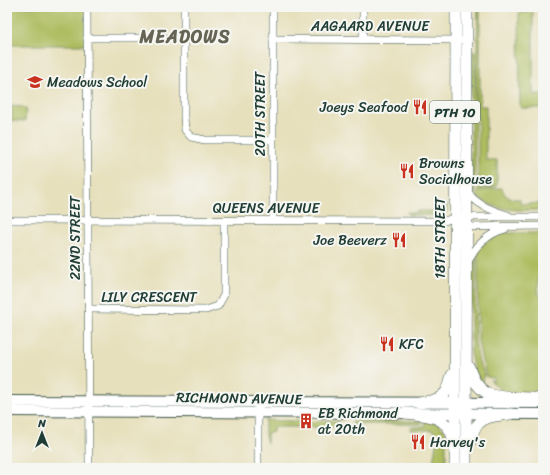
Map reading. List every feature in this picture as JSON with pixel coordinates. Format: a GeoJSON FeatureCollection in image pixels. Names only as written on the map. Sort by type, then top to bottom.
{"type":"FeatureCollection","features":[{"type":"Feature","properties":{"kind":"main road","name":"18TH STREET"},"geometry":{"type":"LineString","coordinates":[[456,7],[461,40],[466,182],[457,222],[466,277],[466,352],[461,408],[455,447],[463,467]]}},
{"type":"Feature","properties":{"kind":"main road","name":"18TH STREET"},"geometry":{"type":"LineString","coordinates":[[463,467],[461,408],[455,361],[461,40],[467,7]]}},
{"type":"Feature","properties":{"kind":"main road"},"geometry":{"type":"LineString","coordinates":[[466,352],[474,379],[488,394],[505,398],[543,399]]}},
{"type":"Feature","properties":{"kind":"main road"},"geometry":{"type":"LineString","coordinates":[[419,403],[438,399],[445,393],[455,361]]}},
{"type":"Feature","properties":{"kind":"main road","name":"RICHMOND AVENUE"},"geometry":{"type":"LineString","coordinates":[[7,401],[89,406],[258,407],[419,403],[511,414],[543,414]]}},
{"type":"Feature","properties":{"kind":"main road","name":"RICHMOND AVENUE"},"geometry":{"type":"LineString","coordinates":[[258,407],[405,413],[543,403]]}},
{"type":"Feature","properties":{"kind":"main road","name":"RICHMOND AVENUE"},"geometry":{"type":"LineString","coordinates":[[7,411],[89,406]]}},
{"type":"Feature","properties":{"kind":"main road"},"geometry":{"type":"LineString","coordinates":[[405,413],[430,416],[444,422],[451,431],[455,447]]}},
{"type":"Feature","properties":{"kind":"main road"},"geometry":{"type":"LineString","coordinates":[[463,467],[471,436],[476,425],[488,417],[511,414]]}},
{"type":"Feature","properties":{"kind":"street","name":"22ND STREET"},"geometry":{"type":"LineString","coordinates":[[87,7],[88,468]]}},
{"type":"Feature","properties":{"kind":"street"},"geometry":{"type":"LineString","coordinates":[[184,7],[184,117],[186,130],[191,137],[205,140],[272,140]]}},
{"type":"Feature","properties":{"kind":"street","name":"20TH STREET"},"geometry":{"type":"LineString","coordinates":[[272,7],[273,221]]}},
{"type":"Feature","properties":{"kind":"street"},"geometry":{"type":"LineString","coordinates":[[363,7],[363,39]]}},
{"type":"Feature","properties":{"kind":"street"},"geometry":{"type":"LineString","coordinates":[[87,38],[184,38]]}},
{"type":"Feature","properties":{"kind":"street","name":"AAGAARD AVENUE"},"geometry":{"type":"LineString","coordinates":[[273,39],[461,40]]}},
{"type":"Feature","properties":{"kind":"street"},"geometry":{"type":"LineString","coordinates":[[466,182],[468,192],[479,202],[494,210],[518,217]]}},
{"type":"Feature","properties":{"kind":"street"},"geometry":{"type":"LineString","coordinates":[[457,222],[518,217],[543,217]]}},
{"type":"Feature","properties":{"kind":"street","name":"QUEENS AVENUE"},"geometry":{"type":"LineString","coordinates":[[7,220],[457,222]]}},
{"type":"Feature","properties":{"kind":"street","name":"LILY CRESCENT"},"geometry":{"type":"LineString","coordinates":[[88,309],[206,310],[218,306],[224,295],[224,221]]}},
{"type":"Feature","properties":{"kind":"street"},"geometry":{"type":"LineString","coordinates":[[457,222],[543,226]]}},
{"type":"Feature","properties":{"kind":"street"},"geometry":{"type":"LineString","coordinates":[[466,277],[469,259],[480,244],[496,232],[519,226]]}},
{"type":"Feature","properties":{"kind":"street"},"geometry":{"type":"LineString","coordinates":[[258,407],[258,468]]}},
{"type":"Feature","properties":{"kind":"green space"},"geometry":{"type":"Polygon","coordinates":[[[7,7],[87,7],[87,45],[7,45],[7,7]]]}},
{"type":"Feature","properties":{"kind":"green space"},"geometry":{"type":"Polygon","coordinates":[[[478,7],[480,7],[480,106],[486,106],[486,160],[497,160],[497,186],[478,190],[478,120],[476,98],[478,7]]]}},
{"type":"Feature","properties":{"kind":"green space"},"geometry":{"type":"Polygon","coordinates":[[[533,12],[533,94],[543,94],[543,108],[521,108],[519,13],[533,12]]]}},
{"type":"Feature","properties":{"kind":"green space"},"geometry":{"type":"Polygon","coordinates":[[[471,52],[475,52],[475,195],[471,191],[471,52]]]}},
{"type":"Feature","properties":{"kind":"green space"},"geometry":{"type":"Polygon","coordinates":[[[12,106],[23,107],[26,109],[25,121],[12,121],[12,106]]]}},
{"type":"Feature","properties":{"kind":"green space"},"geometry":{"type":"Polygon","coordinates":[[[502,188],[505,194],[509,197],[520,199],[520,204],[543,203],[543,210],[517,210],[500,208],[477,197],[478,191],[502,188]]]}},
{"type":"Feature","properties":{"kind":"green space"},"geometry":{"type":"Polygon","coordinates":[[[441,205],[448,205],[447,211],[443,215],[409,215],[407,212],[415,213],[417,211],[434,211],[440,209],[441,205]]]}},
{"type":"Feature","properties":{"kind":"green space"},"geometry":{"type":"Polygon","coordinates":[[[503,233],[543,233],[543,238],[540,238],[538,293],[543,299],[543,396],[505,394],[490,380],[494,381],[494,378],[487,377],[482,361],[478,341],[478,250],[483,244],[503,233]]]}},
{"type":"Feature","properties":{"kind":"green space"},"geometry":{"type":"Polygon","coordinates":[[[476,255],[475,342],[479,362],[485,375],[481,384],[474,370],[471,357],[471,268],[476,255]]]}},
{"type":"Feature","properties":{"kind":"green space"},"geometry":{"type":"Polygon","coordinates":[[[265,420],[316,422],[339,421],[340,432],[338,432],[338,427],[273,427],[273,432],[267,433],[267,443],[265,435],[265,420]]]}},
{"type":"Feature","properties":{"kind":"green space"},"geometry":{"type":"Polygon","coordinates":[[[425,420],[438,423],[446,433],[446,468],[440,468],[440,463],[435,463],[433,461],[437,439],[435,432],[431,430],[411,430],[411,427],[425,427],[425,420]]]}},
{"type":"Feature","properties":{"kind":"green space"},"geometry":{"type":"Polygon","coordinates":[[[353,421],[422,421],[422,424],[356,424],[356,429],[352,425],[353,421]]]}},
{"type":"Feature","properties":{"kind":"place","name":"Meadows School"},"geometry":{"type":"Point","coordinates":[35,82]}},
{"type":"Feature","properties":{"kind":"place","name":"Joeys Seafood"},"geometry":{"type":"Point","coordinates":[420,107]}},
{"type":"Feature","properties":{"kind":"place","name":"Browns Socialhouse"},"geometry":{"type":"Point","coordinates":[407,171]}},
{"type":"Feature","properties":{"kind":"place","name":"Joe Beeverz"},"geometry":{"type":"Point","coordinates":[399,240]}},
{"type":"Feature","properties":{"kind":"place","name":"KFC"},"geometry":{"type":"Point","coordinates":[387,344]}},
{"type":"Feature","properties":{"kind":"place","name":"EB Richmond at 20th"},"geometry":{"type":"Point","coordinates":[306,421]}},
{"type":"Feature","properties":{"kind":"place","name":"Harvey's"},"geometry":{"type":"Point","coordinates":[418,442]}},
{"type":"Feature","properties":{"kind":"district","name":"MEADOWS"},"geometry":{"type":"Point","coordinates":[185,37]}}]}
